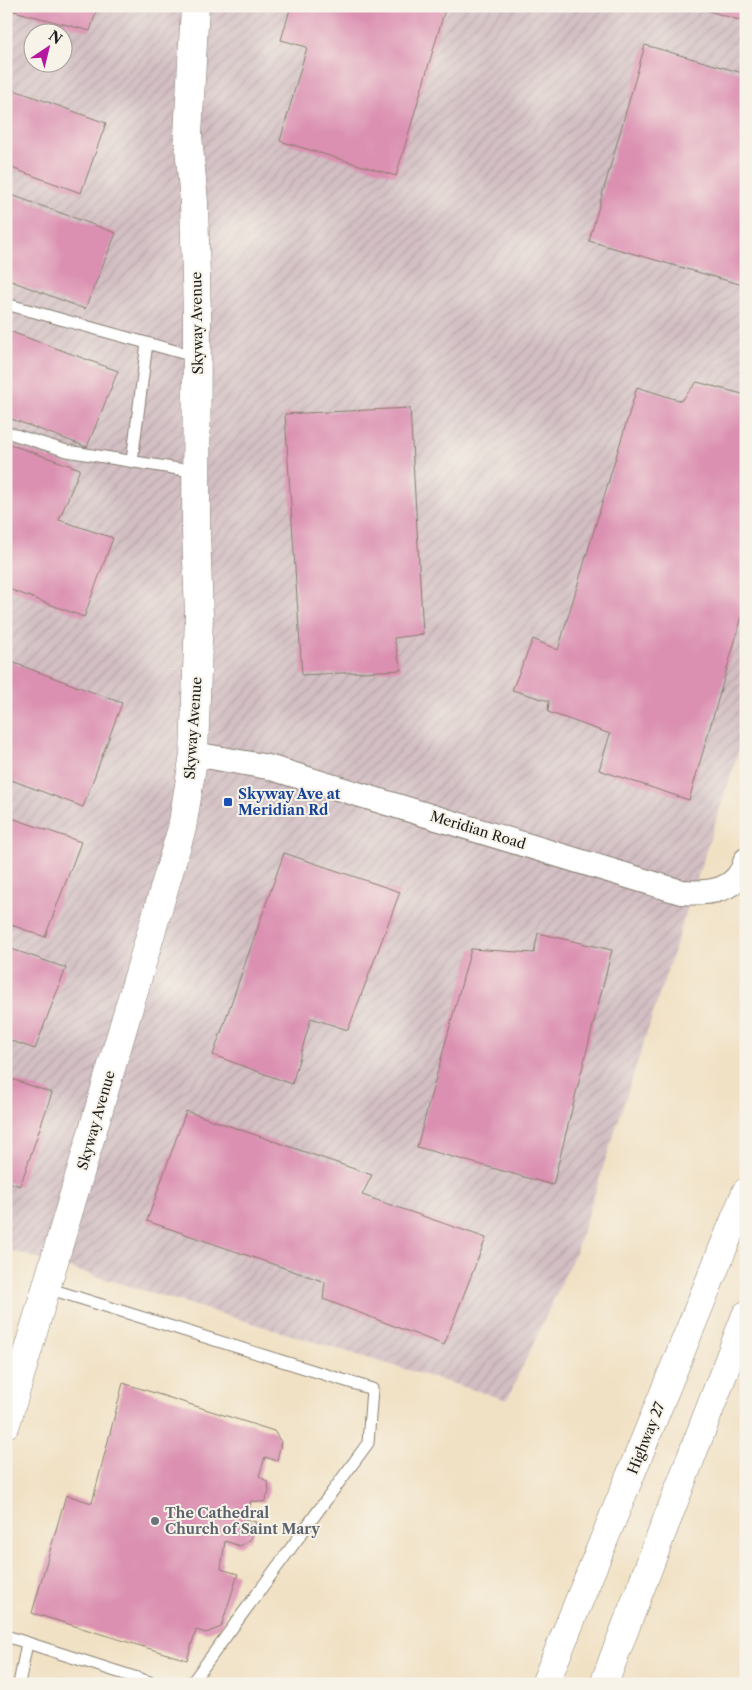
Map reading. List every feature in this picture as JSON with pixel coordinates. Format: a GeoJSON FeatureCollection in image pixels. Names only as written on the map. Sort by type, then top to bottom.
{"type":"FeatureCollection","features":[{"type":"Feature","properties":{"kind":"main road","name":"Skyway Avenue"},"geometry":{"type":"LineString","coordinates":[[6,1424],[182,828],[194,754],[199,616],[198,357],[194,202],[188,134],[195,6]]}},
{"type":"Feature","properties":{"kind":"main road","name":"Highway 27"},"geometry":{"type":"LineString","coordinates":[[545,1684],[746,1192]]}},
{"type":"Feature","properties":{"kind":"main road"},"geometry":{"type":"LineString","coordinates":[[604,1684],[746,1315]]}},
{"type":"Feature","properties":{"kind":"street","name":"Meridian Road"},"geometry":{"type":"LineString","coordinates":[[194,754],[268,767],[681,892],[705,894],[734,884],[743,870],[746,860]]}},
{"type":"Feature","properties":{"kind":"lane"},"geometry":{"type":"LineString","coordinates":[[6,304],[198,357]]}},
{"type":"Feature","properties":{"kind":"lane"},"geometry":{"type":"LineString","coordinates":[[132,461],[147,343]]}},
{"type":"Feature","properties":{"kind":"lane"},"geometry":{"type":"LineString","coordinates":[[6,432],[67,451],[197,472]]}},
{"type":"Feature","properties":{"kind":"lane"},"geometry":{"type":"LineString","coordinates":[[46,1288],[372,1389],[368,1443],[191,1684]]}},
{"type":"Feature","properties":{"kind":"lane"},"geometry":{"type":"LineString","coordinates":[[6,1636],[156,1684]]}},
{"type":"Feature","properties":{"kind":"lane"},"geometry":{"type":"LineString","coordinates":[[19,1684],[27,1643]]}},
{"type":"Feature","properties":{"kind":"shaded area"},"geometry":{"type":"Polygon","coordinates":[[[6,6],[746,6],[746,728],[576,1251],[507,1400],[6,1249],[6,6]]]}},
{"type":"Feature","properties":{"kind":"building"},"geometry":{"type":"Polygon","coordinates":[[[6,6],[98,6],[90,31],[72,26],[72,22],[56,22],[6,9],[6,6]]]}},
{"type":"Feature","properties":{"kind":"building"},"geometry":{"type":"Polygon","coordinates":[[[291,6],[446,6],[396,176],[280,141],[307,47],[281,40],[291,6]]]}},
{"type":"Feature","properties":{"kind":"building"},"geometry":{"type":"Polygon","coordinates":[[[695,6],[746,6],[746,22],[695,7],[695,6]]]}},
{"type":"Feature","properties":{"kind":"building"},"geometry":{"type":"Polygon","coordinates":[[[645,45],[746,74],[746,286],[589,241],[645,45]]]}},
{"type":"Feature","properties":{"kind":"building"},"geometry":{"type":"Polygon","coordinates":[[[6,87],[106,123],[81,193],[6,166],[6,87]]]}},
{"type":"Feature","properties":{"kind":"building"},"geometry":{"type":"Polygon","coordinates":[[[6,193],[116,233],[85,309],[6,279],[6,193]]]}},
{"type":"Feature","properties":{"kind":"building"},"geometry":{"type":"Polygon","coordinates":[[[6,330],[118,371],[87,447],[6,417],[6,330]]]}},
{"type":"Feature","properties":{"kind":"building"},"geometry":{"type":"Polygon","coordinates":[[[697,382],[746,395],[746,603],[689,800],[599,770],[610,734],[548,712],[549,701],[512,690],[533,639],[558,650],[637,387],[681,401],[697,382]]]}},
{"type":"Feature","properties":{"kind":"building"},"geometry":{"type":"Polygon","coordinates":[[[410,408],[423,634],[394,638],[401,670],[302,675],[285,414],[410,408]]]}},
{"type":"Feature","properties":{"kind":"building"},"geometry":{"type":"Polygon","coordinates":[[[6,443],[80,469],[59,520],[113,538],[84,617],[6,588],[6,443]]]}},
{"type":"Feature","properties":{"kind":"building"},"geometry":{"type":"Polygon","coordinates":[[[6,660],[122,703],[83,807],[6,778],[6,660]]]}},
{"type":"Feature","properties":{"kind":"building"},"geometry":{"type":"Polygon","coordinates":[[[6,816],[81,842],[45,937],[6,923],[6,816]]]}},
{"type":"Feature","properties":{"kind":"building"},"geometry":{"type":"Polygon","coordinates":[[[284,853],[400,892],[348,1030],[311,1018],[292,1084],[213,1055],[284,853]]]}},
{"type":"Feature","properties":{"kind":"building"},"geometry":{"type":"Polygon","coordinates":[[[538,933],[612,950],[553,1185],[417,1147],[471,949],[534,953],[538,933]]]}},
{"type":"Feature","properties":{"kind":"building"},"geometry":{"type":"Polygon","coordinates":[[[6,947],[66,968],[35,1049],[6,1039],[6,947]]]}},
{"type":"Feature","properties":{"kind":"building"},"geometry":{"type":"Polygon","coordinates":[[[6,1077],[52,1093],[20,1186],[6,1181],[6,1077]]]}},
{"type":"Feature","properties":{"kind":"building"},"geometry":{"type":"Polygon","coordinates":[[[186,1111],[372,1175],[362,1195],[486,1238],[444,1345],[323,1299],[325,1282],[147,1221],[186,1111]]]}},
{"type":"Feature","properties":{"kind":"building","name":"The Cathedral Church of Saint Mary"},"geometry":{"type":"Polygon","coordinates":[[[123,1383],[274,1431],[281,1442],[277,1461],[265,1457],[259,1476],[268,1482],[269,1492],[264,1502],[251,1501],[245,1519],[256,1522],[251,1539],[240,1546],[225,1541],[221,1569],[238,1574],[221,1627],[206,1633],[196,1630],[187,1660],[32,1613],[66,1495],[92,1503],[123,1383]]]}},
{"type":"Feature","properties":{"kind":"place","name":"Skyway Ave at Meridian Rd"},"geometry":{"type":"Point","coordinates":[228,802]}},
{"type":"Feature","properties":{"kind":"place","name":"The Cathedral Church of Saint Mary"},"geometry":{"type":"Point","coordinates":[155,1521]}}]}
